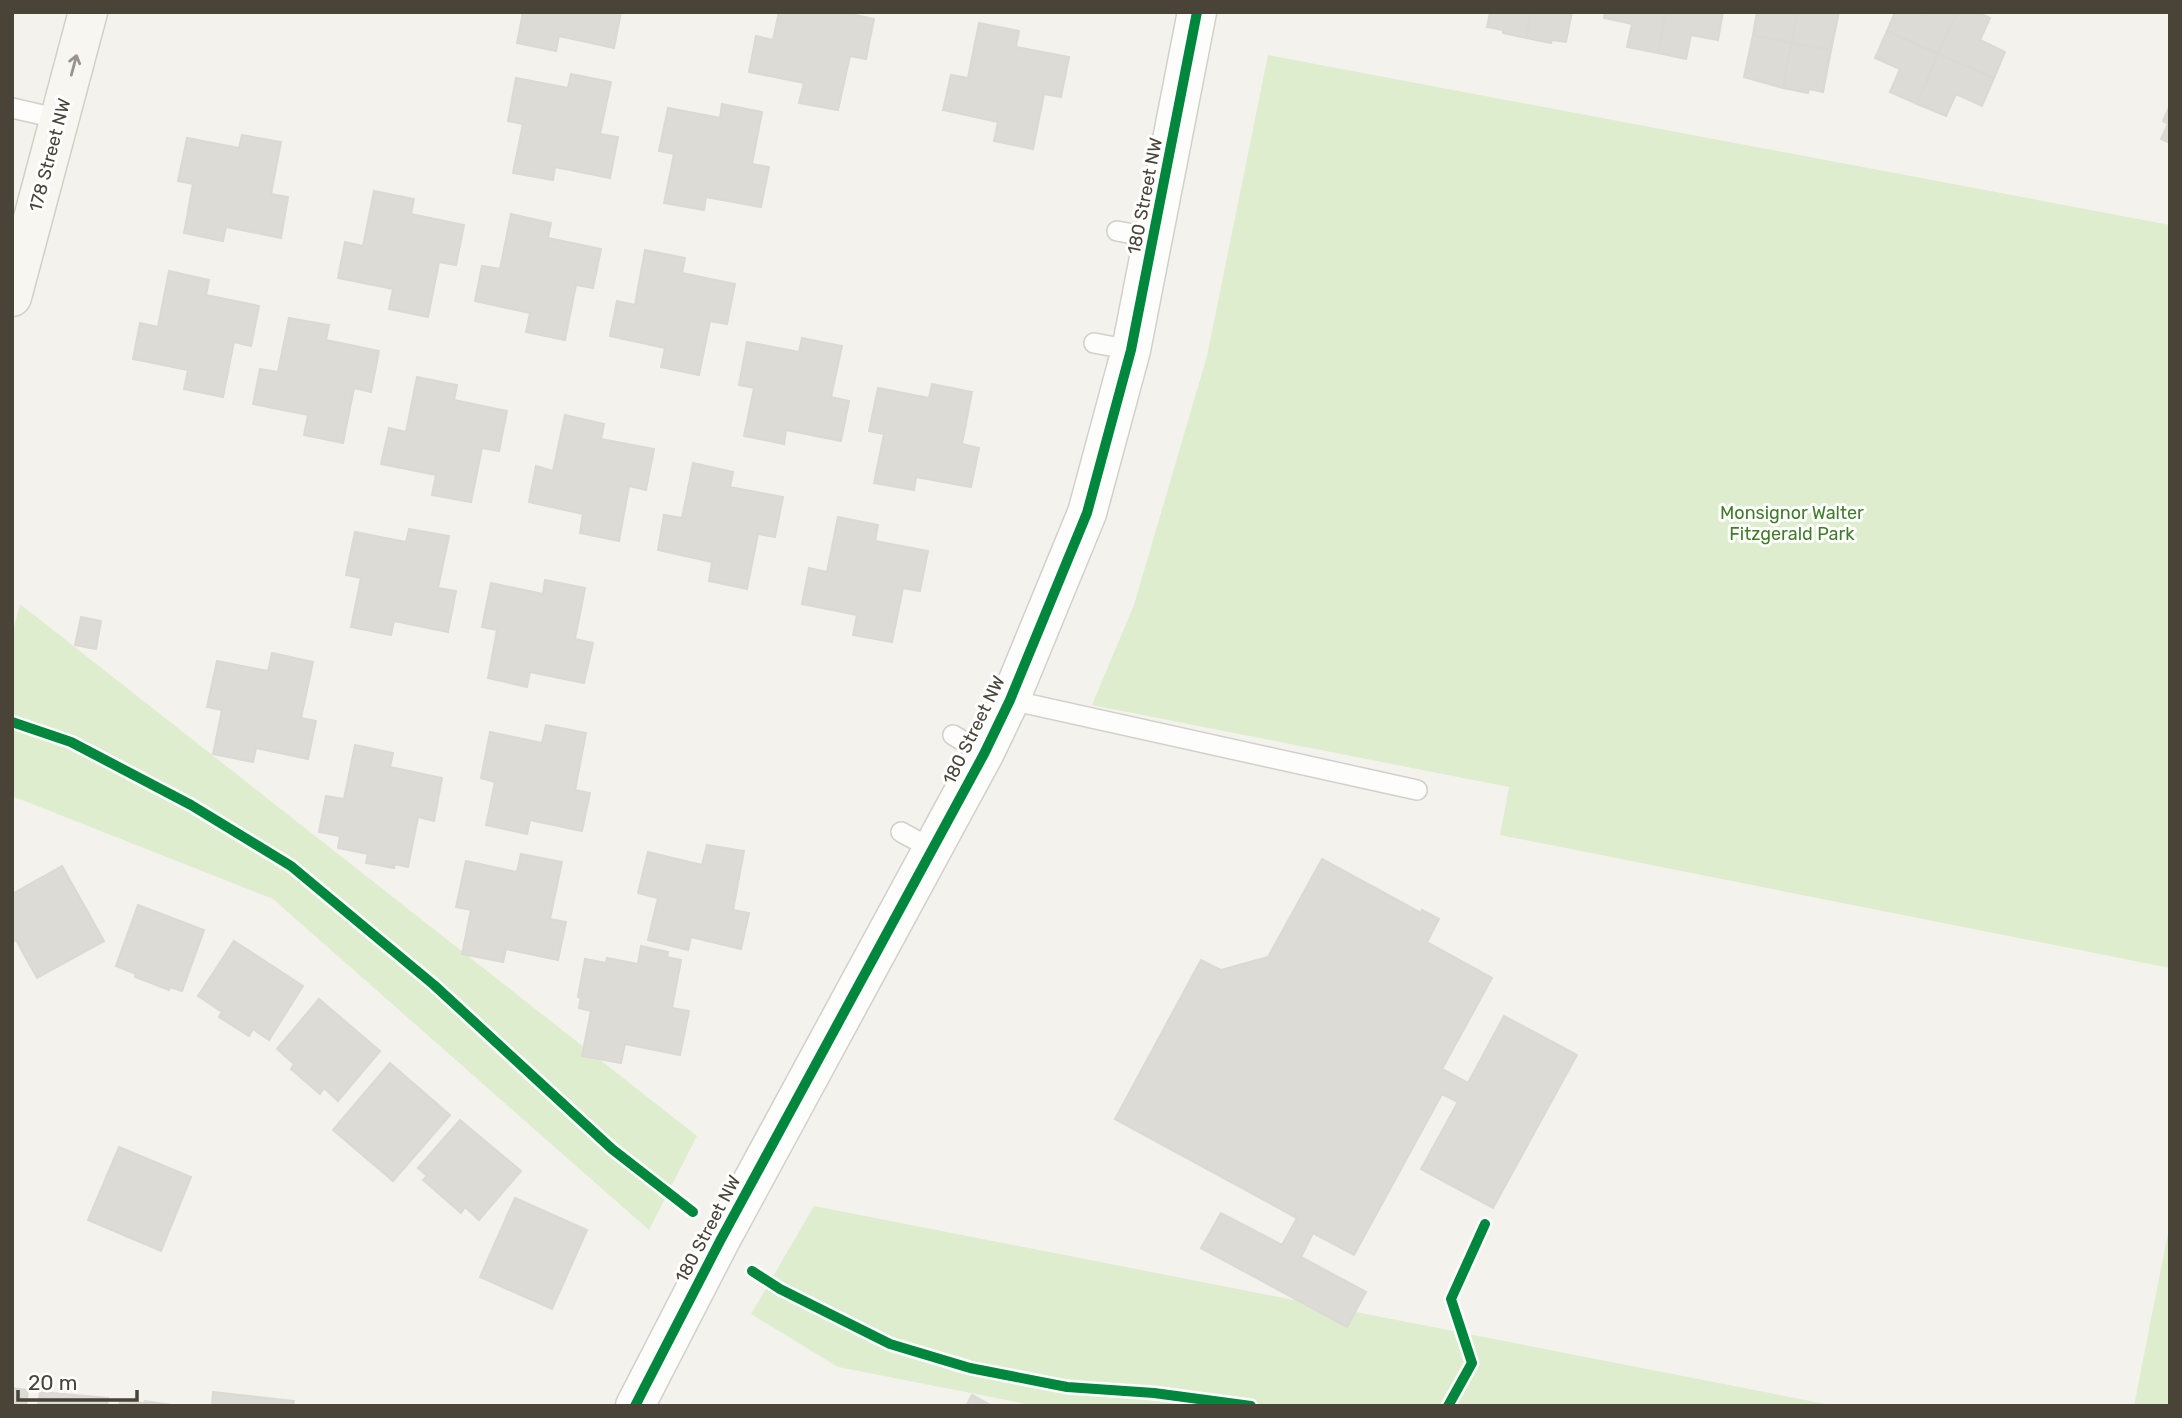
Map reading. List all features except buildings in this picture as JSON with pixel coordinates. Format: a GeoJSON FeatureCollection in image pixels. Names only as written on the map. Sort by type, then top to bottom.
{"type":"FeatureCollection","features":[{"type":"Feature","properties":{"kind":"main road","name":"178 Street NW"},"geometry":{"type":"LineString","coordinates":[[12,297],[88,12]]}},
{"type":"Feature","properties":{"kind":"street","name":"180 Street NW"},"geometry":{"type":"LineString","coordinates":[[635,1406],[720,1241],[934,850],[969,745],[1010,700],[1087,513],[1131,350],[1197,12]]}},
{"type":"Feature","properties":{"kind":"lane"},"geometry":{"type":"LineString","coordinates":[[12,108],[60,119]]}},
{"type":"Feature","properties":{"kind":"lane"},"geometry":{"type":"LineString","coordinates":[[1116,231],[1155,238]]}},
{"type":"Feature","properties":{"kind":"lane"},"geometry":{"type":"LineString","coordinates":[[1094,343],[1131,350]]}},
{"type":"Feature","properties":{"kind":"lane"},"geometry":{"type":"LineString","coordinates":[[1010,700],[1417,790]]}},
{"type":"Feature","properties":{"kind":"lane"},"geometry":{"type":"LineString","coordinates":[[901,832],[934,850]]}},
{"type":"Feature","properties":{"kind":"green space","name":"Monsignor Walter Fitzgerald Park"},"geometry":{"type":"Polygon","coordinates":[[[1268,55],[2170,225],[2170,968],[1500,835],[1509,787],[1092,705],[1134,605],[1207,356],[1268,55]]]}},
{"type":"Feature","properties":{"kind":"green space"},"geometry":{"type":"Polygon","coordinates":[[[20,604],[697,1136],[649,1230],[273,899],[12,796],[12,635],[20,604]]]}},
{"type":"Feature","properties":{"kind":"green space"},"geometry":{"type":"Polygon","coordinates":[[[814,1206],[1836,1406],[1037,1406],[838,1367],[751,1314],[814,1206]]]}},
{"type":"Feature","properties":{"kind":"green space"},"geometry":{"type":"Polygon","coordinates":[[[2170,1223],[2170,1406],[2134,1406],[2170,1223]]]}},
{"type":"Feature","properties":{"kind":"cycle path"},"geometry":{"type":"LineString","coordinates":[[635,1406],[720,1241],[984,754],[1010,700],[1087,513],[1131,350],[1197,12]]}},
{"type":"Feature","properties":{"kind":"cycle path"},"geometry":{"type":"LineString","coordinates":[[12,722],[71,742],[191,805],[291,866],[434,985],[612,1149],[693,1212]]}},
{"type":"Feature","properties":{"kind":"cycle path"},"geometry":{"type":"LineString","coordinates":[[1448,1406],[1472,1363],[1451,1299],[1485,1224]]}},
{"type":"Feature","properties":{"kind":"cycle path"},"geometry":{"type":"LineString","coordinates":[[752,1271],[780,1289],[890,1344],[970,1368],[1067,1387],[1154,1393],[1251,1406]]}}]}
